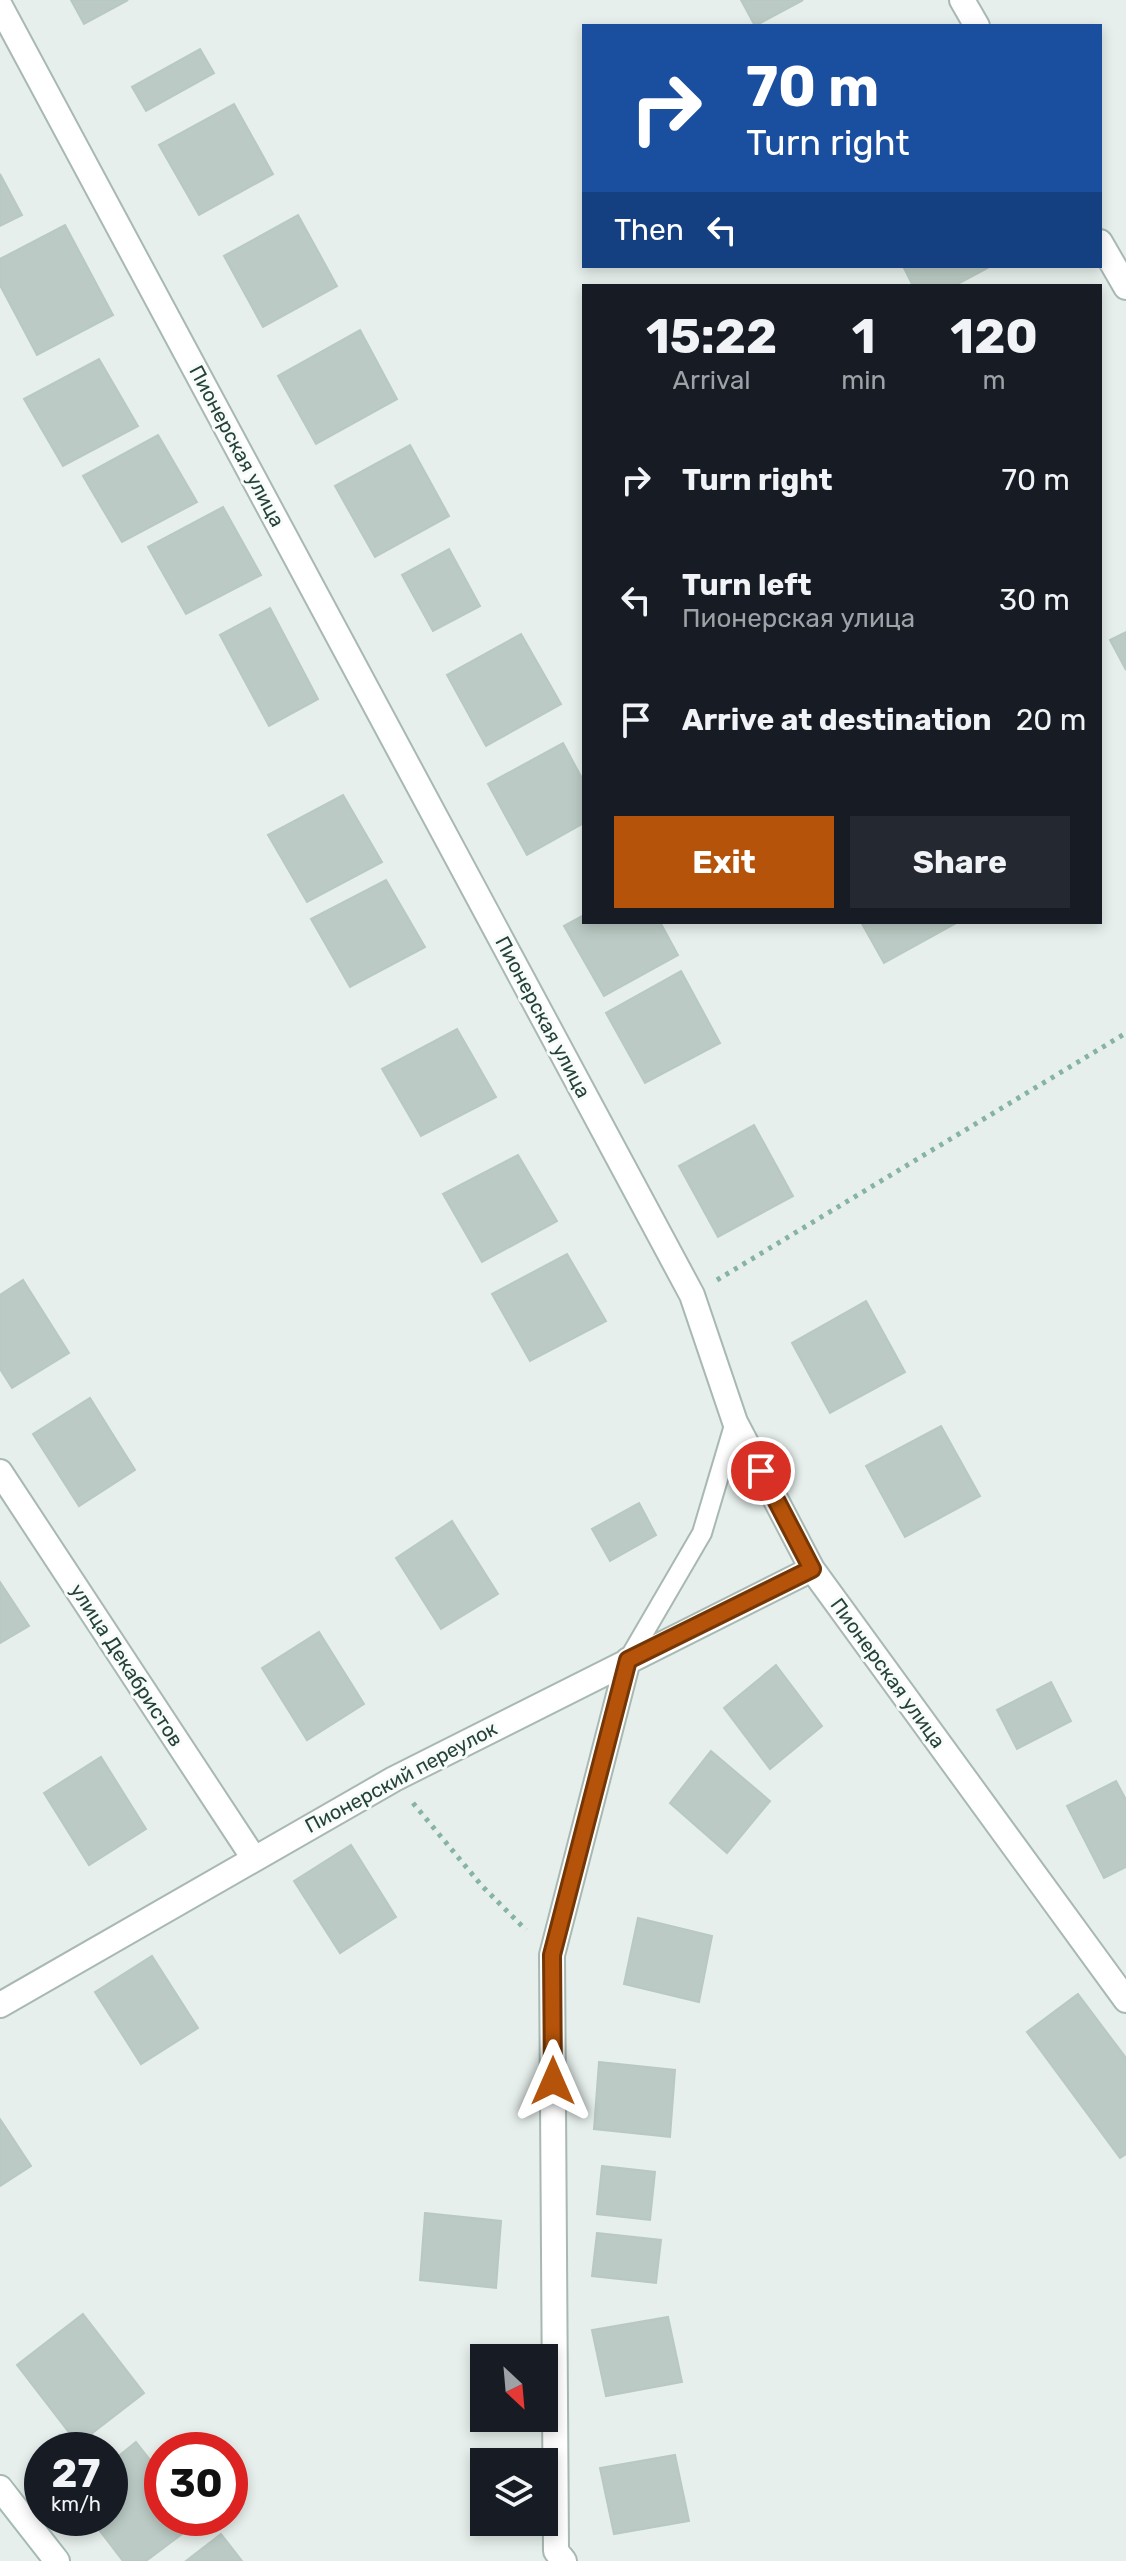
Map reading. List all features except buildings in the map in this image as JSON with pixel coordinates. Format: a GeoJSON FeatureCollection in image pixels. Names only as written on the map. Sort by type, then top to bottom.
{"type":"FeatureCollection","features":[{"type":"Feature","properties":{"kind":"street"},"geometry":{"type":"LineString","coordinates":[[962,0],[976,24]]}},
{"type":"Feature","properties":{"kind":"street","name":"Пионерская улица"},"geometry":{"type":"LineString","coordinates":[[0,6],[692,1295],[735,1422],[812,1569],[1126,2000]]}},
{"type":"Feature","properties":{"kind":"street"},"geometry":{"type":"LineString","coordinates":[[1102,245],[1126,287]]}},
{"type":"Feature","properties":{"kind":"street","name":"улица Декабристов"},"geometry":{"type":"LineString","coordinates":[[0,1472],[253,1857]]}},
{"type":"Feature","properties":{"kind":"street","name":"Пионерский переулок"},"geometry":{"type":"LineString","coordinates":[[0,2005],[253,1857],[394,1779],[812,1569]]}},
{"type":"Feature","properties":{"kind":"street"},"geometry":{"type":"LineString","coordinates":[[564,2561],[556,2551],[552,1955],[628,1660]]}},
{"type":"Feature","properties":{"kind":"street"},"geometry":{"type":"LineString","coordinates":[[0,2488],[57,2561]]}},
{"type":"Feature","properties":{"kind":"lane"},"geometry":{"type":"LineString","coordinates":[[628,1660],[702,1533],[735,1422]]}},
{"type":"Feature","properties":{"kind":"path"},"geometry":{"type":"LineString","coordinates":[[692,1295],[1126,1033]]}},
{"type":"Feature","properties":{"kind":"path"},"geometry":{"type":"LineString","coordinates":[[394,1779],[482,1886],[552,1955]]}},
{"type":"Feature","properties":{"kind":"route"},"geometry":{"type":"LineString","coordinates":[[553,2081],[552,1955],[628,1660],[812,1569],[761,1471]]}}]}
